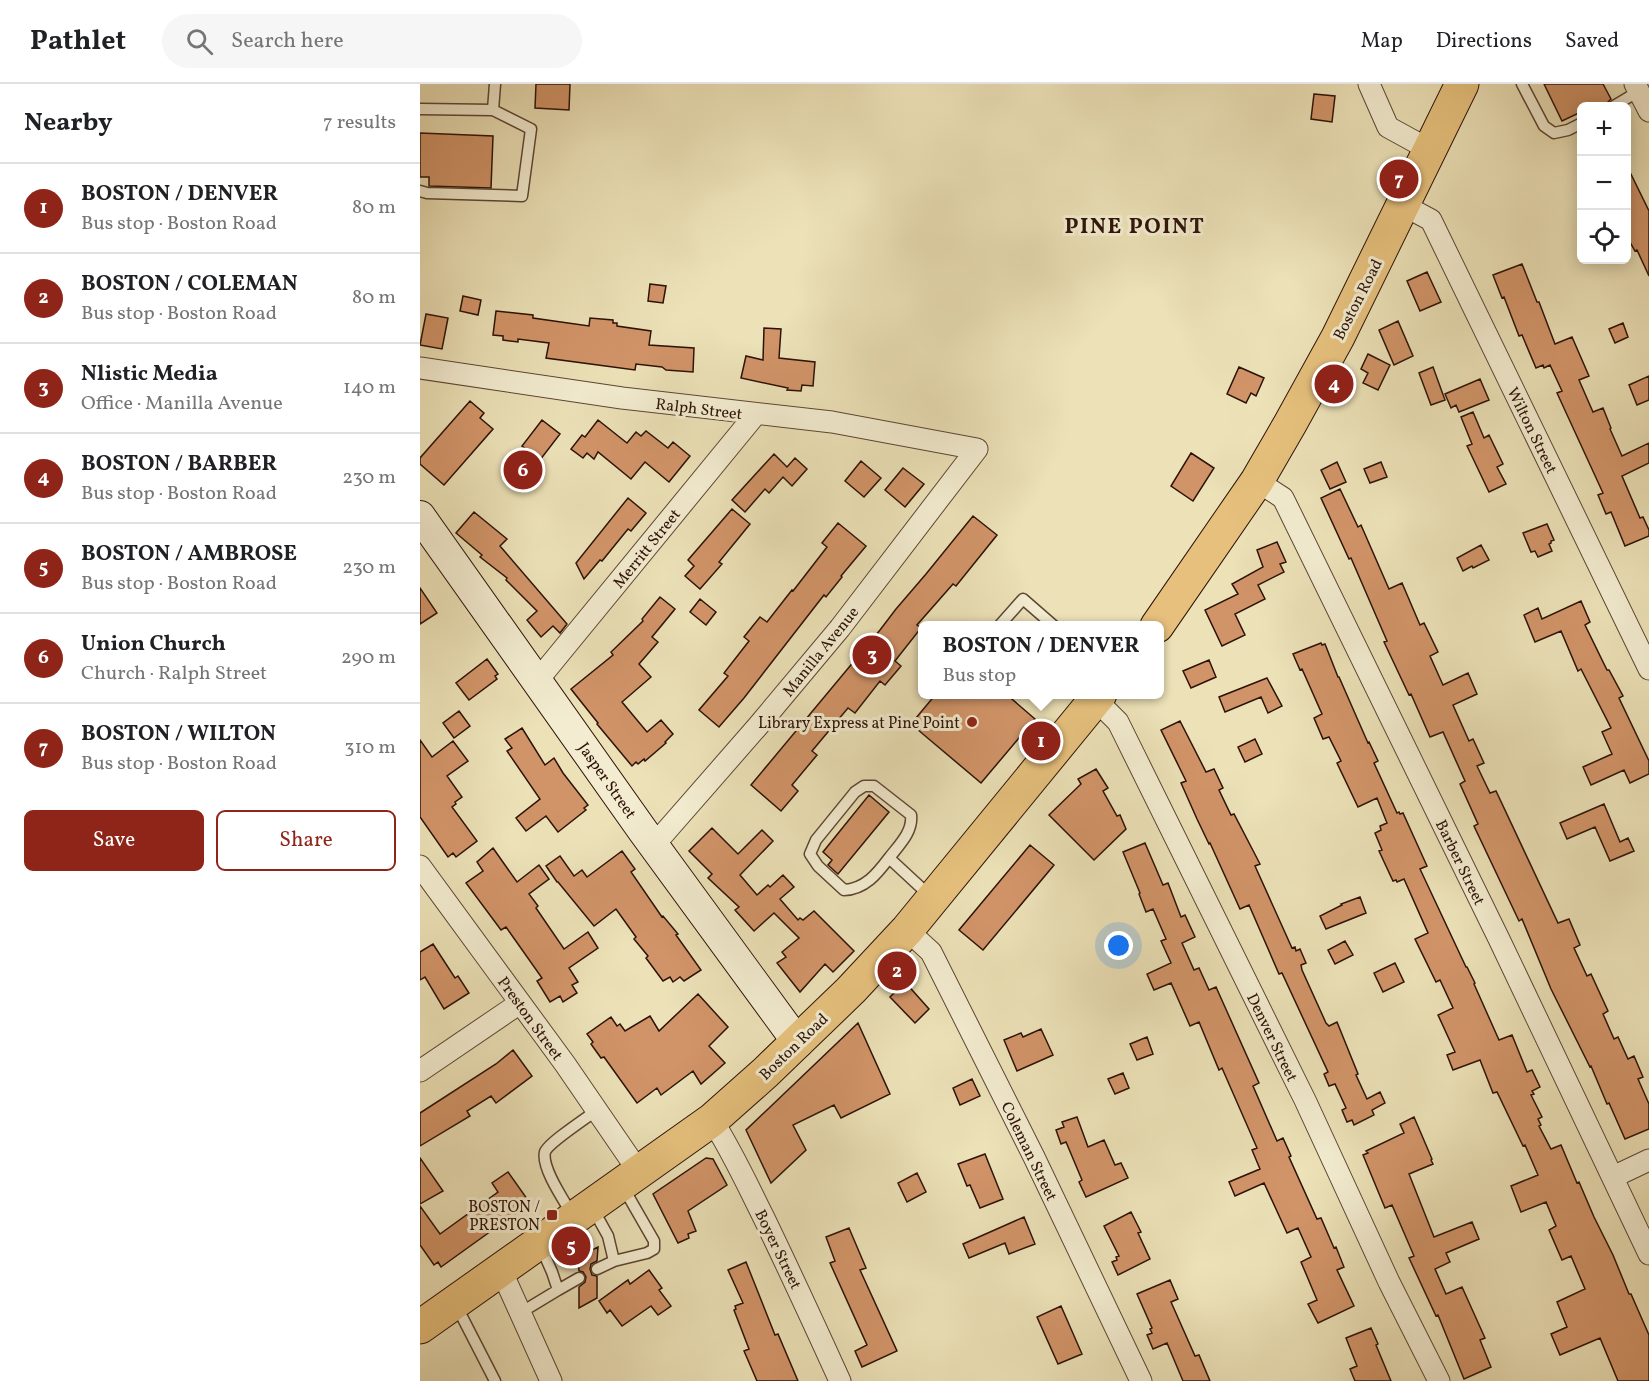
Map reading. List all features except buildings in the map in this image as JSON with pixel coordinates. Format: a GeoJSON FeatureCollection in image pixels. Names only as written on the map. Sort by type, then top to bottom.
{"type":"FeatureCollection","features":[{"type":"Feature","properties":{"kind":"main road","name":"Boston Road"},"geometry":{"type":"LineString","coordinates":[[1160,621],[1257,481],[1338,337],[1462,84]]}},
{"type":"Feature","properties":{"kind":"main road","name":"Jasper Street"},"geometry":{"type":"LineString","coordinates":[[420,516],[798,1043]]}},
{"type":"Feature","properties":{"kind":"main road","name":"Boston Road"},"geometry":{"type":"LineString","coordinates":[[420,1327],[712,1120],[798,1043],[907,930],[1093,699]]}},
{"type":"Feature","properties":{"kind":"street"},"geometry":{"type":"LineString","coordinates":[[1369,84],[1388,127],[1430,150]]}},
{"type":"Feature","properties":{"kind":"street"},"geometry":{"type":"LineString","coordinates":[[1637,87],[1649,111]]}},
{"type":"Feature","properties":{"kind":"street","name":"Wilton Street"},"geometry":{"type":"LineString","coordinates":[[1403,205],[1431,220],[1649,669]]}},
{"type":"Feature","properties":{"kind":"street","name":"Ralph Street"},"geometry":{"type":"LineString","coordinates":[[420,368],[549,388],[832,423],[977,449]]}},
{"type":"Feature","properties":{"kind":"street","name":"Merritt Street"},"geometry":{"type":"LineString","coordinates":[[537,681],[755,414]]}},
{"type":"Feature","properties":{"kind":"street","name":"Manilla Avenue"},"geometry":{"type":"LineString","coordinates":[[654,845],[840,628],[977,449]]}},
{"type":"Feature","properties":{"kind":"street","name":"Barber Street"},"geometry":{"type":"LineString","coordinates":[[1257,481],[1283,498],[1649,1254]]}},
{"type":"Feature","properties":{"kind":"street","name":"Denver Street"},"geometry":{"type":"LineString","coordinates":[[1098,699],[1118,722],[1305,1100],[1389,1282],[1439,1381]]}},
{"type":"Feature","properties":{"kind":"street","name":"Preston Street"},"geometry":{"type":"LineString","coordinates":[[420,866],[597,1110],[630,1178]]}},
{"type":"Feature","properties":{"kind":"street","name":"Coleman Street"},"geometry":{"type":"LineString","coordinates":[[907,930],[931,952],[1034,1157],[1141,1381]]}},
{"type":"Feature","properties":{"kind":"street"},"geometry":{"type":"LineString","coordinates":[[420,1071],[520,1003]]}},
{"type":"Feature","properties":{"kind":"street","name":"Boyer Street"},"geometry":{"type":"LineString","coordinates":[[712,1120],[729,1147],[796,1283],[840,1381]]}},
{"type":"Feature","properties":{"kind":"street"},"geometry":{"type":"LineString","coordinates":[[1613,1177],[1649,1160]]}},
{"type":"Feature","properties":{"kind":"street"},"geometry":{"type":"LineString","coordinates":[[501,1270],[551,1381]]}},
{"type":"Feature","properties":{"kind":"lane"},"geometry":{"type":"LineString","coordinates":[[494,110],[495,84]]}},
{"type":"Feature","properties":{"kind":"lane"},"geometry":{"type":"LineString","coordinates":[[1522,84],[1544,126],[1554,133],[1577,125]]}},
{"type":"Feature","properties":{"kind":"lane"},"geometry":{"type":"LineString","coordinates":[[1619,102],[1637,87]]}},
{"type":"Feature","properties":{"kind":"lane"},"geometry":{"type":"LineString","coordinates":[[420,109],[494,110],[531,129],[522,196],[420,191]]}},
{"type":"Feature","properties":{"kind":"lane"},"geometry":{"type":"LineString","coordinates":[[1003,621],[1023,599],[1048,621]]}},
{"type":"Feature","properties":{"kind":"lane"},"geometry":{"type":"LineString","coordinates":[[864,786],[874,786],[911,815],[912,823],[908,832],[889,858],[874,877],[855,888],[844,890],[818,866],[810,854],[816,840],[855,792],[864,786]]}},
{"type":"Feature","properties":{"kind":"lane"},"geometry":{"type":"LineString","coordinates":[[889,858],[933,898]]}},
{"type":"Feature","properties":{"kind":"lane"},"geometry":{"type":"LineString","coordinates":[[597,1110],[560,1137],[545,1152],[548,1171],[554,1184],[608,1236],[614,1261]]}},
{"type":"Feature","properties":{"kind":"lane"},"geometry":{"type":"LineString","coordinates":[[597,1269],[614,1261],[654,1249],[654,1241],[630,1178]]}},
{"type":"Feature","properties":{"kind":"lane"},"geometry":{"type":"LineString","coordinates":[[539,1242],[558,1290]]}},
{"type":"Feature","properties":{"kind":"lane"},"geometry":{"type":"LineString","coordinates":[[520,1313],[579,1278]]}},
{"type":"Feature","properties":{"kind":"lane"},"geometry":{"type":"LineString","coordinates":[[455,1302],[495,1381]]}},
{"type":"Feature","properties":{"kind":"place","name":"BOSTON / WILTON"},"geometry":{"type":"Point","coordinates":[1399,179]}},
{"type":"Feature","properties":{"kind":"place","name":"BOSTON / BARBER"},"geometry":{"type":"Point","coordinates":[1334,384]}},
{"type":"Feature","properties":{"kind":"place","name":"Union Church"},"geometry":{"type":"Point","coordinates":[523,470]}},
{"type":"Feature","properties":{"kind":"place","name":"Nlistic Media"},"geometry":{"type":"Point","coordinates":[872,655]}},
{"type":"Feature","properties":{"kind":"place","name":"Library Express at Pine Point"},"geometry":{"type":"Point","coordinates":[972,722]}},
{"type":"Feature","properties":{"kind":"place","name":"BOSTON / DENVER"},"geometry":{"type":"Point","coordinates":[1041,741]}},
{"type":"Feature","properties":{"kind":"place","name":"BOSTON / COLEMAN"},"geometry":{"type":"Point","coordinates":[897,971]}},
{"type":"Feature","properties":{"kind":"place","name":"BOSTON / PRESTON"},"geometry":{"type":"Point","coordinates":[552,1215]}},
{"type":"Feature","properties":{"kind":"place","name":"BOSTON / AMBROSE"},"geometry":{"type":"Point","coordinates":[571,1246]}},
{"type":"Feature","properties":{"kind":"district","name":"PINE POINT"},"geometry":{"type":"Point","coordinates":[1135,225]}}]}
